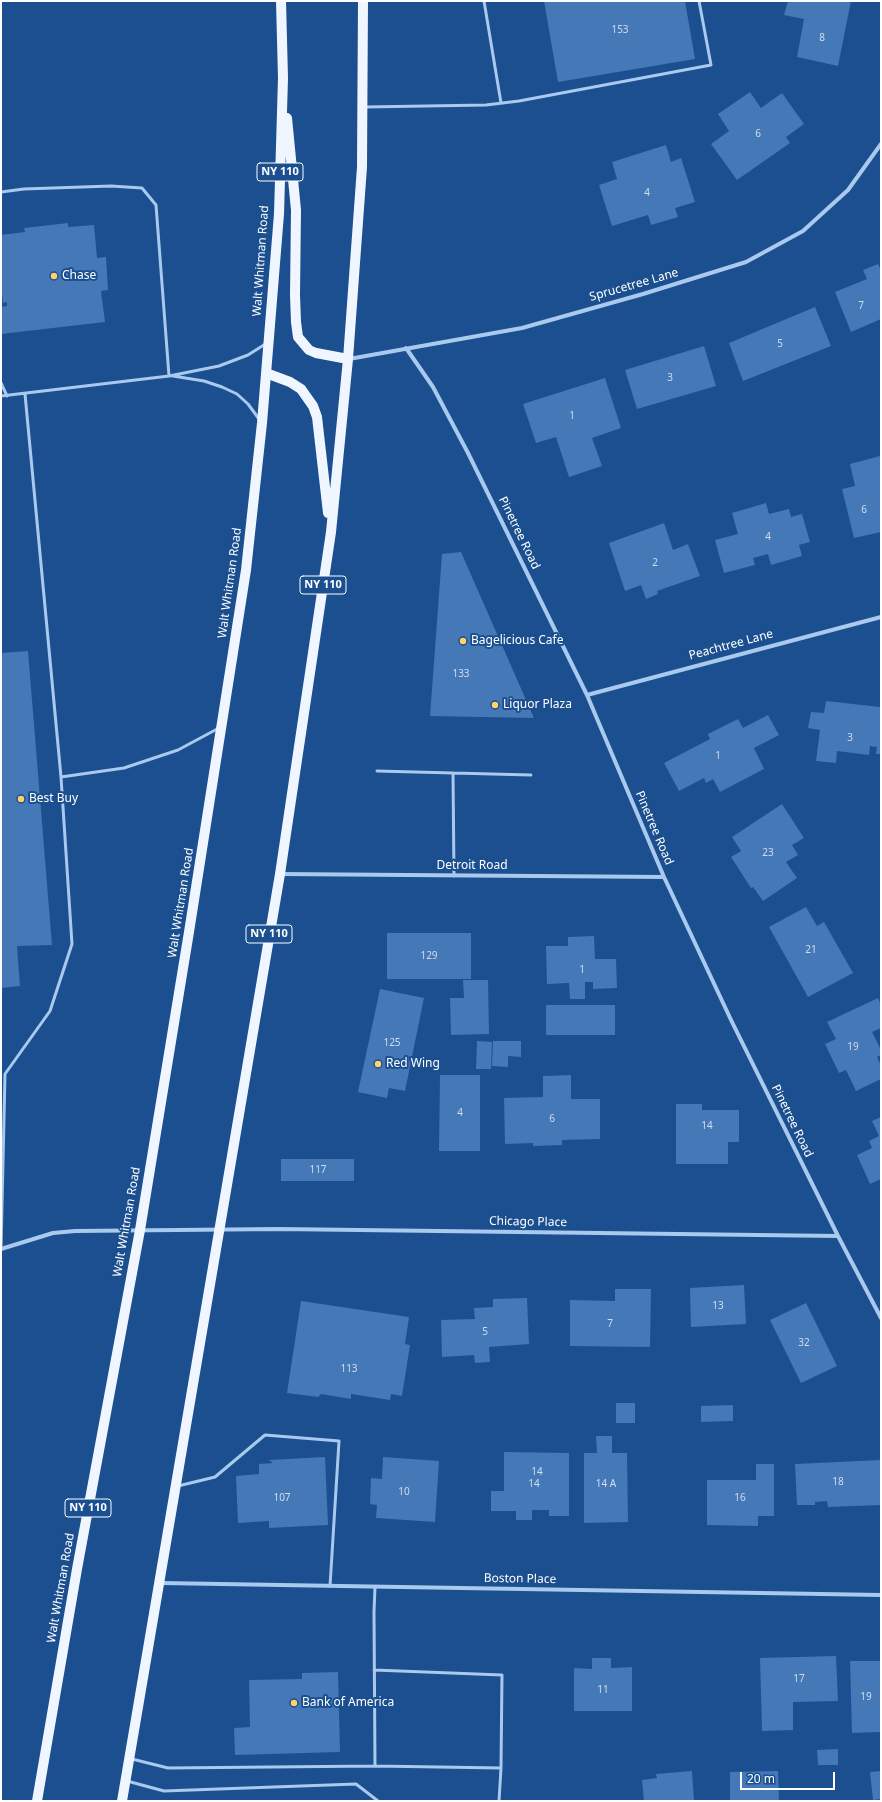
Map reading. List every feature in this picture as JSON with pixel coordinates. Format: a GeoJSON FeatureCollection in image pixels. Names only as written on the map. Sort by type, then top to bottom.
{"type":"FeatureCollection","features":[{"type":"Feature","properties":{"kind":"main road","name":"Walt Whitman Road"},"geometry":{"type":"LineString","coordinates":[[37,1801],[77,1569],[140,1230],[246,570],[262,423],[278,214],[283,78],[281,1]]}},
{"type":"Feature","properties":{"kind":"main road","name":"NY 110"},"geometry":{"type":"LineString","coordinates":[[122,1801],[158,1582],[280,874],[331,532],[348,359],[362,168],[363,1]]}},
{"type":"Feature","properties":{"kind":"main road"},"geometry":{"type":"LineString","coordinates":[[283,78],[296,210],[295,296],[298,337],[309,350],[316,353],[348,359]]}},
{"type":"Feature","properties":{"kind":"main road"},"geometry":{"type":"LineString","coordinates":[[266,372],[290,382],[301,389],[313,406],[317,417],[331,532]]}},
{"type":"Feature","properties":{"kind":"street","name":"Sprucetree Lane"},"geometry":{"type":"LineString","coordinates":[[348,359],[522,328],[643,294],[746,262],[804,231],[848,190],[881,144]]}},
{"type":"Feature","properties":{"kind":"street","name":"Pinetree Road"},"geometry":{"type":"LineString","coordinates":[[406,348],[433,387],[468,453],[587,695],[664,877],[732,1022],[838,1236],[881,1318]]}},
{"type":"Feature","properties":{"kind":"street","name":"Peachtree Lane"},"geometry":{"type":"LineString","coordinates":[[587,695],[881,617]]}},
{"type":"Feature","properties":{"kind":"street","name":"Detroit Road"},"geometry":{"type":"LineString","coordinates":[[280,874],[664,877]]}},
{"type":"Feature","properties":{"kind":"street"},"geometry":{"type":"LineString","coordinates":[[1,1249],[53,1233],[75,1230],[218,1230]]}},
{"type":"Feature","properties":{"kind":"street","name":"Chicago Place"},"geometry":{"type":"LineString","coordinates":[[218,1230],[838,1236]]}},
{"type":"Feature","properties":{"kind":"street","name":"Boston Place"},"geometry":{"type":"LineString","coordinates":[[158,1582],[881,1595]]}},
{"type":"Feature","properties":{"kind":"lane"},"geometry":{"type":"LineString","coordinates":[[484,1],[500,104]]}},
{"type":"Feature","properties":{"kind":"lane"},"geometry":{"type":"LineString","coordinates":[[363,107],[500,104],[711,65],[699,1]]}},
{"type":"Feature","properties":{"kind":"lane"},"geometry":{"type":"LineString","coordinates":[[1,192],[24,189],[103,186],[142,188],[156,205],[169,376]]}},
{"type":"Feature","properties":{"kind":"lane"},"geometry":{"type":"LineString","coordinates":[[1,396],[169,376],[219,366],[248,355],[268,342]]}},
{"type":"Feature","properties":{"kind":"lane"},"geometry":{"type":"LineString","coordinates":[[169,376],[204,381],[238,394],[248,404],[262,423]]}},
{"type":"Feature","properties":{"kind":"lane"},"geometry":{"type":"LineString","coordinates":[[1,383],[7,396]]}},
{"type":"Feature","properties":{"kind":"lane"},"geometry":{"type":"LineString","coordinates":[[1,1249],[5,1074],[50,1011],[72,944],[61,777],[25,394]]}},
{"type":"Feature","properties":{"kind":"lane"},"geometry":{"type":"LineString","coordinates":[[61,777],[124,768],[178,750],[222,726]]}},
{"type":"Feature","properties":{"kind":"lane"},"geometry":{"type":"LineString","coordinates":[[377,771],[531,775]]}},
{"type":"Feature","properties":{"kind":"lane"},"geometry":{"type":"LineString","coordinates":[[453,773],[454,876]]}},
{"type":"Feature","properties":{"kind":"lane"},"geometry":{"type":"LineString","coordinates":[[175,1487],[215,1476],[265,1435],[339,1441],[330,1586]]}},
{"type":"Feature","properties":{"kind":"lane"},"geometry":{"type":"LineString","coordinates":[[375,1587],[375,1766]]}},
{"type":"Feature","properties":{"kind":"lane"},"geometry":{"type":"LineString","coordinates":[[374,1670],[502,1675],[501,1768],[499,1801]]}},
{"type":"Feature","properties":{"kind":"lane"},"geometry":{"type":"LineString","coordinates":[[129,1758],[168,1768],[375,1766],[501,1768]]}},
{"type":"Feature","properties":{"kind":"lane"},"geometry":{"type":"LineString","coordinates":[[125,1781],[164,1791],[356,1784],[378,1801]]}},
{"type":"Feature","properties":{"kind":"building"},"geometry":{"type":"Polygon","coordinates":[[[544,1],[685,1],[695,59],[558,82],[544,1]]]}},
{"type":"Feature","properties":{"kind":"building"},"geometry":{"type":"Polygon","coordinates":[[[788,1],[851,1],[838,66],[797,57],[804,19],[784,15],[788,1]]]}},
{"type":"Feature","properties":{"kind":"building"},"geometry":{"type":"Polygon","coordinates":[[[750,92],[761,108],[782,93],[804,124],[786,137],[790,143],[737,180],[711,144],[729,131],[718,114],[750,92]]]}},
{"type":"Feature","properties":{"kind":"building"},"geometry":{"type":"Polygon","coordinates":[[[666,145],[671,162],[681,158],[695,202],[675,208],[678,217],[651,225],[648,215],[612,226],[599,185],[617,179],[612,162],[666,145]]]}},
{"type":"Feature","properties":{"kind":"building","name":"Chase"},"geometry":{"type":"Polygon","coordinates":[[[68,223],[68,227],[94,225],[97,258],[106,257],[108,290],[101,291],[105,322],[1,334],[1,307],[7,306],[7,302],[3,303],[1,284],[1,235],[25,232],[24,228],[68,223]]]}},
{"type":"Feature","properties":{"kind":"building"},"geometry":{"type":"Polygon","coordinates":[[[878,264],[881,270],[881,319],[851,332],[835,292],[867,279],[863,270],[878,264]]]}},
{"type":"Feature","properties":{"kind":"building"},"geometry":{"type":"Polygon","coordinates":[[[815,307],[831,346],[743,381],[729,343],[815,307]]]}},
{"type":"Feature","properties":{"kind":"building"},"geometry":{"type":"Polygon","coordinates":[[[704,346],[716,386],[637,409],[625,370],[704,346]]]}},
{"type":"Feature","properties":{"kind":"building"},"geometry":{"type":"Polygon","coordinates":[[[605,378],[621,428],[592,438],[602,466],[569,477],[556,437],[536,443],[523,404],[605,378]]]}},
{"type":"Feature","properties":{"kind":"building"},"geometry":{"type":"Polygon","coordinates":[[[880,456],[881,532],[854,538],[842,489],[855,486],[850,464],[880,456]]]}},
{"type":"Feature","properties":{"kind":"building"},"geometry":{"type":"Polygon","coordinates":[[[766,503],[769,514],[789,509],[791,517],[802,514],[810,542],[799,545],[802,556],[771,565],[768,554],[753,558],[755,565],[724,573],[715,540],[738,534],[732,513],[766,503]]]}},
{"type":"Feature","properties":{"kind":"building"},"geometry":{"type":"Polygon","coordinates":[[[664,523],[673,550],[688,544],[700,576],[657,591],[658,594],[646,599],[641,585],[625,591],[609,543],[664,523]]]}},
{"type":"Feature","properties":{"kind":"building"},"geometry":{"type":"Polygon","coordinates":[[[461,552],[534,718],[430,716],[442,554],[461,552]]]}},
{"type":"Feature","properties":{"kind":"building","name":"Best Buy"},"geometry":{"type":"Polygon","coordinates":[[[28,651],[52,945],[17,946],[20,986],[1,988],[1,653],[28,651]]]}},
{"type":"Feature","properties":{"kind":"building"},"geometry":{"type":"Polygon","coordinates":[[[826,701],[880,707],[881,754],[876,754],[877,747],[870,746],[869,755],[837,751],[836,763],[816,761],[820,730],[808,728],[811,712],[824,713],[826,701]]]}},
{"type":"Feature","properties":{"kind":"building"},"geometry":{"type":"Polygon","coordinates":[[[768,715],[779,735],[754,748],[764,769],[720,792],[713,779],[706,783],[704,778],[679,791],[664,763],[710,739],[708,734],[738,719],[743,728],[768,715]]]}},
{"type":"Feature","properties":{"kind":"building"},"geometry":{"type":"Polygon","coordinates":[[[782,804],[804,838],[792,845],[798,855],[786,862],[797,878],[763,901],[753,887],[751,888],[731,857],[741,851],[732,837],[782,804]]]}},
{"type":"Feature","properties":{"kind":"building"},"geometry":{"type":"Polygon","coordinates":[[[806,907],[817,926],[824,922],[853,973],[808,997],[769,927],[806,907]]]}},
{"type":"Feature","properties":{"kind":"building"},"geometry":{"type":"Polygon","coordinates":[[[387,933],[471,933],[471,979],[387,979],[387,933]]]}},
{"type":"Feature","properties":{"kind":"building"},"geometry":{"type":"Polygon","coordinates":[[[594,936],[595,959],[616,959],[617,988],[593,989],[593,982],[585,982],[585,999],[570,999],[569,983],[547,984],[546,946],[568,946],[568,937],[594,936]]]}},
{"type":"Feature","properties":{"kind":"building"},"geometry":{"type":"Polygon","coordinates":[[[463,980],[488,980],[489,1034],[451,1035],[450,998],[464,998],[463,980]]]}},
{"type":"Feature","properties":{"kind":"building"},"geometry":{"type":"Polygon","coordinates":[[[380,989],[424,998],[405,1091],[389,1088],[387,1098],[358,1092],[380,989]]]}},
{"type":"Feature","properties":{"kind":"building"},"geometry":{"type":"Polygon","coordinates":[[[878,998],[881,1005],[881,1028],[872,1032],[881,1050],[881,1055],[877,1057],[881,1066],[881,1079],[856,1091],[846,1070],[839,1073],[825,1044],[836,1039],[827,1022],[878,998]]]}},
{"type":"Feature","properties":{"kind":"building"},"geometry":{"type":"Polygon","coordinates":[[[546,1005],[615,1005],[615,1035],[546,1035],[546,1005]]]}},
{"type":"Feature","properties":{"kind":"building"},"geometry":{"type":"Polygon","coordinates":[[[477,1041],[492,1042],[491,1069],[476,1069],[477,1041]]]}},
{"type":"Feature","properties":{"kind":"building"},"geometry":{"type":"Polygon","coordinates":[[[493,1041],[521,1041],[521,1057],[508,1056],[508,1067],[492,1066],[493,1041]]]}},
{"type":"Feature","properties":{"kind":"building"},"geometry":{"type":"Polygon","coordinates":[[[440,1075],[480,1075],[480,1151],[439,1151],[440,1075]]]}},
{"type":"Feature","properties":{"kind":"building"},"geometry":{"type":"Polygon","coordinates":[[[571,1075],[571,1099],[600,1099],[600,1139],[562,1140],[562,1145],[533,1146],[533,1143],[505,1144],[504,1098],[543,1097],[543,1076],[571,1075]]]}},
{"type":"Feature","properties":{"kind":"building"},"geometry":{"type":"Polygon","coordinates":[[[676,1104],[702,1104],[702,1110],[739,1110],[739,1142],[728,1142],[728,1164],[676,1164],[676,1104]]]}},
{"type":"Feature","properties":{"kind":"building"},"geometry":{"type":"Polygon","coordinates":[[[881,1117],[881,1179],[870,1184],[857,1155],[872,1148],[869,1141],[879,1136],[872,1121],[881,1117]]]}},
{"type":"Feature","properties":{"kind":"building"},"geometry":{"type":"Polygon","coordinates":[[[281,1159],[354,1159],[354,1181],[281,1181],[281,1159]]]}},
{"type":"Feature","properties":{"kind":"building"},"geometry":{"type":"Polygon","coordinates":[[[744,1285],[746,1324],[691,1327],[690,1288],[744,1285]]]}},
{"type":"Feature","properties":{"kind":"building"},"geometry":{"type":"Polygon","coordinates":[[[615,1289],[651,1289],[650,1347],[570,1346],[570,1300],[615,1301],[615,1289]]]}},
{"type":"Feature","properties":{"kind":"building"},"geometry":{"type":"Polygon","coordinates":[[[527,1298],[529,1344],[489,1347],[490,1362],[475,1363],[474,1355],[442,1357],[441,1320],[475,1319],[474,1308],[493,1307],[493,1299],[527,1298]]]}},
{"type":"Feature","properties":{"kind":"building"},"geometry":{"type":"Polygon","coordinates":[[[301,1301],[409,1317],[405,1344],[410,1345],[402,1396],[391,1394],[390,1400],[351,1394],[351,1399],[321,1394],[318,1397],[287,1393],[301,1301]]]}},
{"type":"Feature","properties":{"kind":"building"},"geometry":{"type":"Polygon","coordinates":[[[806,1303],[837,1366],[801,1383],[770,1320],[806,1303]]]}},
{"type":"Feature","properties":{"kind":"building"},"geometry":{"type":"Polygon","coordinates":[[[616,1403],[635,1403],[635,1423],[616,1423],[616,1403]]]}},
{"type":"Feature","properties":{"kind":"building"},"geometry":{"type":"Polygon","coordinates":[[[733,1405],[733,1421],[701,1422],[701,1406],[733,1405]]]}},
{"type":"Feature","properties":{"kind":"building"},"geometry":{"type":"Polygon","coordinates":[[[596,1436],[612,1436],[612,1453],[627,1453],[628,1522],[584,1523],[584,1453],[597,1453],[596,1436]]]}},
{"type":"Feature","properties":{"kind":"building"},"geometry":{"type":"Polygon","coordinates":[[[504,1452],[569,1453],[569,1516],[549,1516],[549,1510],[532,1510],[532,1520],[516,1520],[516,1511],[491,1511],[491,1491],[504,1491],[504,1452]]]}},
{"type":"Feature","properties":{"kind":"building"},"geometry":{"type":"Polygon","coordinates":[[[325,1457],[328,1525],[269,1528],[269,1521],[238,1523],[236,1476],[259,1474],[259,1464],[273,1463],[269,1460],[325,1457]]]}},
{"type":"Feature","properties":{"kind":"building"},"geometry":{"type":"Polygon","coordinates":[[[383,1457],[439,1461],[435,1522],[376,1518],[377,1505],[370,1504],[371,1478],[382,1479],[383,1457]]]}},
{"type":"Feature","properties":{"kind":"building"},"geometry":{"type":"Polygon","coordinates":[[[881,1460],[881,1505],[828,1507],[827,1501],[815,1502],[815,1505],[797,1505],[795,1464],[881,1460]]]}},
{"type":"Feature","properties":{"kind":"building"},"geometry":{"type":"Polygon","coordinates":[[[756,1464],[774,1464],[774,1516],[758,1516],[758,1526],[707,1525],[707,1480],[756,1480],[756,1464]]]}},
{"type":"Feature","properties":{"kind":"building"},"geometry":{"type":"Polygon","coordinates":[[[836,1656],[838,1701],[793,1702],[793,1730],[762,1731],[760,1658],[836,1656]]]}},
{"type":"Feature","properties":{"kind":"building"},"geometry":{"type":"Polygon","coordinates":[[[592,1658],[611,1658],[611,1668],[632,1667],[632,1711],[574,1711],[574,1668],[592,1669],[592,1658]]]}},
{"type":"Feature","properties":{"kind":"building"},"geometry":{"type":"Polygon","coordinates":[[[850,1661],[881,1661],[881,1732],[852,1733],[850,1661]]]}},
{"type":"Feature","properties":{"kind":"building","name":"Bank of America"},"geometry":{"type":"Polygon","coordinates":[[[338,1672],[340,1752],[235,1755],[234,1728],[250,1727],[249,1680],[302,1679],[302,1673],[338,1672]]]}},
{"type":"Feature","properties":{"kind":"building"},"geometry":{"type":"Polygon","coordinates":[[[838,1749],[838,1765],[818,1765],[817,1750],[838,1749]]]}},
{"type":"Feature","properties":{"kind":"building"},"geometry":{"type":"Polygon","coordinates":[[[692,1771],[694,1801],[644,1801],[642,1780],[657,1778],[656,1774],[692,1771]]]}},
{"type":"Feature","properties":{"kind":"building"},"geometry":{"type":"Polygon","coordinates":[[[778,1771],[779,1801],[730,1801],[730,1772],[778,1771]]]}},
{"type":"Feature","properties":{"kind":"building"},"geometry":{"type":"Polygon","coordinates":[[[881,1771],[881,1799],[873,1800],[870,1772],[881,1771]]]}},
{"type":"Feature","properties":{"kind":"place","name":"Chase"},"geometry":{"type":"Point","coordinates":[54,276]}},
{"type":"Feature","properties":{"kind":"place","name":"Bagelicious Cafe"},"geometry":{"type":"Point","coordinates":[463,641]}},
{"type":"Feature","properties":{"kind":"place","name":"Liquor Plaza"},"geometry":{"type":"Point","coordinates":[495,705]}},
{"type":"Feature","properties":{"kind":"place","name":"Best Buy"},"geometry":{"type":"Point","coordinates":[21,799]}},
{"type":"Feature","properties":{"kind":"place","name":"Red Wing"},"geometry":{"type":"Point","coordinates":[378,1064]}},
{"type":"Feature","properties":{"kind":"place","name":"Bank of America"},"geometry":{"type":"Point","coordinates":[294,1703]}}]}
